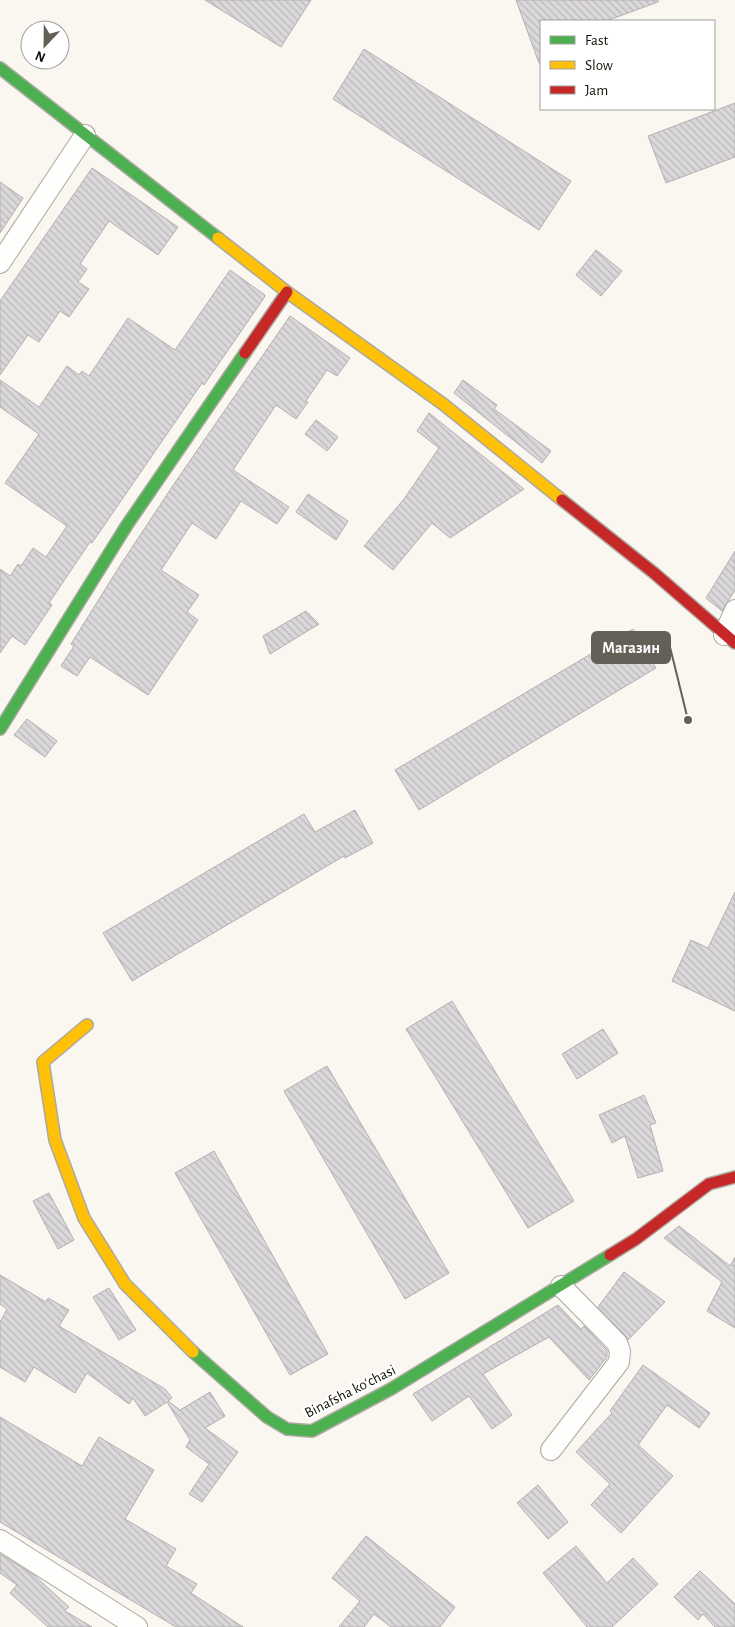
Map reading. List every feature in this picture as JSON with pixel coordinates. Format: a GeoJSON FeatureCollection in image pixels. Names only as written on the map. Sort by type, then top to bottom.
{"type":"FeatureCollection","features":[{"type":"Feature","properties":{"kind":"street"},"geometry":{"type":"LineString","coordinates":[[0,68],[287,292],[443,404],[654,573],[730,639]]}},
{"type":"Feature","properties":{"kind":"street"},"geometry":{"type":"LineString","coordinates":[[0,263],[85,135]]}},
{"type":"Feature","properties":{"kind":"street"},"geometry":{"type":"LineString","coordinates":[[0,729],[127,525],[287,292]]}},
{"type":"Feature","properties":{"kind":"street"},"geometry":{"type":"LineString","coordinates":[[730,639],[735,610]]}},
{"type":"Feature","properties":{"kind":"street","name":"Binafsha koʻchasi"},"geometry":{"type":"LineString","coordinates":[[87,1025],[43,1062],[55,1140],[84,1218],[125,1284],[196,1355],[267,1417],[287,1429],[312,1431],[383,1394],[636,1239],[709,1184],[735,1177]]}},
{"type":"Feature","properties":{"kind":"street"},"geometry":{"type":"LineString","coordinates":[[551,1450],[619,1362],[620,1351],[617,1344],[560,1286]]}},
{"type":"Feature","properties":{"kind":"street"},"geometry":{"type":"LineString","coordinates":[[0,1540],[137,1627]]}},
{"type":"Feature","properties":{"kind":"building"},"geometry":{"type":"Polygon","coordinates":[[[205,0],[311,0],[281,47],[205,0]]]}},
{"type":"Feature","properties":{"kind":"building"},"geometry":{"type":"Polygon","coordinates":[[[516,0],[658,0],[658,2],[609,20],[540,20],[539,63],[516,0]]]}},
{"type":"Feature","properties":{"kind":"building"},"geometry":{"type":"Polygon","coordinates":[[[364,49],[571,181],[539,230],[333,99],[364,49]]]}},
{"type":"Feature","properties":{"kind":"building"},"geometry":{"type":"Polygon","coordinates":[[[735,103],[735,157],[666,183],[648,136],[735,103]]]}},
{"type":"Feature","properties":{"kind":"building"},"geometry":{"type":"Polygon","coordinates":[[[92,168],[178,227],[158,255],[109,221],[80,264],[87,269],[78,282],[89,289],[69,317],[60,311],[39,342],[28,335],[0,375],[0,301],[92,168]]]}},
{"type":"Feature","properties":{"kind":"building"},"geometry":{"type":"Polygon","coordinates":[[[0,182],[23,198],[0,233],[0,182]]]}},
{"type":"Feature","properties":{"kind":"building"},"geometry":{"type":"Polygon","coordinates":[[[596,250],[622,271],[601,296],[576,275],[596,250]]]}},
{"type":"Feature","properties":{"kind":"building"},"geometry":{"type":"Polygon","coordinates":[[[230,270],[265,295],[264,298],[204,385],[202,383],[92,543],[90,542],[49,603],[52,605],[25,645],[12,636],[0,653],[0,569],[10,576],[18,564],[21,566],[33,548],[46,557],[67,526],[5,483],[39,434],[0,407],[0,380],[39,407],[67,366],[79,375],[82,371],[89,376],[128,318],[175,350],[230,270]]]}},
{"type":"Feature","properties":{"kind":"building"},"geometry":{"type":"Polygon","coordinates":[[[290,316],[350,358],[337,376],[327,370],[296,419],[276,405],[233,470],[289,507],[277,524],[241,501],[216,539],[192,523],[161,570],[199,595],[187,612],[198,620],[148,695],[90,657],[77,676],[61,666],[74,646],[71,644],[176,481],[290,316]]]}},
{"type":"Feature","properties":{"kind":"building"},"geometry":{"type":"Polygon","coordinates":[[[463,380],[497,405],[494,409],[551,451],[542,463],[454,393],[463,380]]]}},
{"type":"Feature","properties":{"kind":"building"},"geometry":{"type":"Polygon","coordinates":[[[429,413],[524,489],[450,538],[432,523],[393,570],[364,546],[404,499],[439,448],[417,431],[429,413]]]}},
{"type":"Feature","properties":{"kind":"building"},"geometry":{"type":"Polygon","coordinates":[[[316,420],[338,437],[327,451],[305,434],[316,420]]]}},
{"type":"Feature","properties":{"kind":"building"},"geometry":{"type":"Polygon","coordinates":[[[308,494],[348,521],[336,540],[296,512],[308,494]]]}},
{"type":"Feature","properties":{"kind":"building"},"geometry":{"type":"Polygon","coordinates":[[[735,551],[735,590],[722,611],[706,598],[735,551]]]}},
{"type":"Feature","properties":{"kind":"building"},"geometry":{"type":"Polygon","coordinates":[[[306,611],[319,624],[270,654],[263,636],[306,611]]]}},
{"type":"Feature","properties":{"kind":"building"},"geometry":{"type":"Polygon","coordinates":[[[633,629],[656,668],[419,810],[395,770],[633,629]]]}},
{"type":"Feature","properties":{"kind":"building"},"geometry":{"type":"Polygon","coordinates":[[[27,719],[57,741],[45,757],[14,735],[27,719]]]}},
{"type":"Feature","properties":{"kind":"building"},"geometry":{"type":"Polygon","coordinates":[[[355,810],[373,843],[345,858],[344,856],[132,981],[103,933],[304,814],[315,832],[355,810]]]}},
{"type":"Feature","properties":{"kind":"building"},"geometry":{"type":"Polygon","coordinates":[[[735,892],[735,1011],[672,981],[691,940],[708,948],[735,892]]]}},
{"type":"Feature","properties":{"kind":"building"},"geometry":{"type":"Polygon","coordinates":[[[452,1001],[574,1201],[528,1228],[406,1029],[452,1001]]]}},
{"type":"Feature","properties":{"kind":"building"},"geometry":{"type":"Polygon","coordinates":[[[603,1029],[618,1053],[577,1079],[562,1054],[603,1029]]]}},
{"type":"Feature","properties":{"kind":"building"},"geometry":{"type":"Polygon","coordinates":[[[327,1066],[449,1273],[405,1299],[284,1091],[327,1066]]]}},
{"type":"Feature","properties":{"kind":"building"},"geometry":{"type":"Polygon","coordinates":[[[644,1095],[656,1123],[650,1125],[663,1171],[638,1178],[625,1136],[612,1143],[599,1115],[644,1095]]]}},
{"type":"Feature","properties":{"kind":"building"},"geometry":{"type":"Polygon","coordinates":[[[214,1151],[328,1354],[290,1375],[175,1173],[214,1151]]]}},
{"type":"Feature","properties":{"kind":"building"},"geometry":{"type":"Polygon","coordinates":[[[49,1193],[74,1240],[58,1249],[33,1201],[49,1193]]]}},
{"type":"Feature","properties":{"kind":"building"},"geometry":{"type":"Polygon","coordinates":[[[679,1226],[730,1266],[735,1257],[735,1328],[707,1311],[722,1282],[664,1238],[679,1226]]]}},
{"type":"Feature","properties":{"kind":"building"},"geometry":{"type":"Polygon","coordinates":[[[624,1272],[665,1302],[628,1340],[598,1307],[624,1272]]]}},
{"type":"Feature","properties":{"kind":"building"},"geometry":{"type":"Polygon","coordinates":[[[0,1275],[46,1302],[48,1298],[69,1310],[59,1326],[165,1389],[172,1398],[168,1401],[180,1410],[210,1392],[225,1416],[205,1428],[238,1452],[202,1502],[189,1494],[209,1464],[186,1447],[190,1440],[167,1402],[145,1416],[133,1398],[129,1404],[87,1373],[75,1393],[34,1367],[25,1382],[0,1367],[0,1322],[7,1309],[0,1304],[0,1275]]]}},
{"type":"Feature","properties":{"kind":"building"},"geometry":{"type":"Polygon","coordinates":[[[109,1288],[136,1330],[119,1340],[93,1297],[109,1288]]]}},
{"type":"Feature","properties":{"kind":"building"},"geometry":{"type":"Polygon","coordinates":[[[558,1305],[581,1329],[584,1326],[607,1350],[607,1357],[589,1380],[549,1337],[483,1374],[512,1415],[492,1429],[469,1396],[432,1421],[413,1394],[558,1305]]]}},
{"type":"Feature","properties":{"kind":"building"},"geometry":{"type":"Polygon","coordinates":[[[643,1365],[710,1413],[699,1428],[667,1405],[638,1445],[673,1476],[621,1533],[591,1505],[610,1484],[576,1452],[612,1413],[610,1411],[643,1365]]]}},
{"type":"Feature","properties":{"kind":"building"},"geometry":{"type":"Polygon","coordinates":[[[0,1417],[82,1466],[99,1437],[154,1470],[125,1519],[176,1549],[166,1566],[197,1584],[191,1593],[243,1627],[176,1627],[0,1522],[0,1417]]]}},
{"type":"Feature","properties":{"kind":"building"},"geometry":{"type":"Polygon","coordinates":[[[538,1485],[568,1522],[548,1539],[517,1503],[538,1485]]]}},
{"type":"Feature","properties":{"kind":"building"},"geometry":{"type":"Polygon","coordinates":[[[366,1536],[455,1607],[440,1627],[391,1627],[374,1614],[364,1627],[339,1627],[360,1601],[332,1578],[366,1536]]]}},
{"type":"Feature","properties":{"kind":"building"},"geometry":{"type":"Polygon","coordinates":[[[576,1546],[607,1583],[633,1558],[658,1584],[612,1627],[587,1627],[543,1573],[576,1546]]]}},
{"type":"Feature","properties":{"kind":"building"},"geometry":{"type":"Polygon","coordinates":[[[0,1554],[35,1576],[69,1607],[65,1611],[92,1627],[48,1627],[10,1593],[17,1585],[0,1573],[0,1554]]]}},
{"type":"Feature","properties":{"kind":"building"},"geometry":{"type":"Polygon","coordinates":[[[700,1571],[735,1604],[735,1627],[715,1627],[703,1614],[698,1620],[674,1597],[700,1571]]]}},
{"type":"Feature","properties":{"kind":"traffic: fast"},"geometry":{"type":"LineString","coordinates":[[0,68],[218,238]]}},
{"type":"Feature","properties":{"kind":"traffic: fast"},"geometry":{"type":"LineString","coordinates":[[0,729],[127,525],[245,353]]}},
{"type":"Feature","properties":{"kind":"traffic: fast"},"geometry":{"type":"LineString","coordinates":[[193,1352],[267,1417],[287,1429],[312,1431],[391,1389],[610,1255]]}},
{"type":"Feature","properties":{"kind":"traffic: slow"},"geometry":{"type":"LineString","coordinates":[[218,238],[287,292],[443,404],[562,500]]}},
{"type":"Feature","properties":{"kind":"traffic: slow"},"geometry":{"type":"LineString","coordinates":[[87,1025],[43,1062],[55,1140],[84,1218],[125,1284],[193,1352]]}},
{"type":"Feature","properties":{"kind":"traffic: jam"},"geometry":{"type":"LineString","coordinates":[[245,353],[287,292]]}},
{"type":"Feature","properties":{"kind":"traffic: jam"},"geometry":{"type":"LineString","coordinates":[[562,500],[654,573],[735,643]]}},
{"type":"Feature","properties":{"kind":"traffic: jam"},"geometry":{"type":"LineString","coordinates":[[610,1255],[636,1239],[709,1184],[735,1177]]}},
{"type":"Feature","properties":{"kind":"place","name":"Магазин"},"geometry":{"type":"Point","coordinates":[688,720]}}]}
